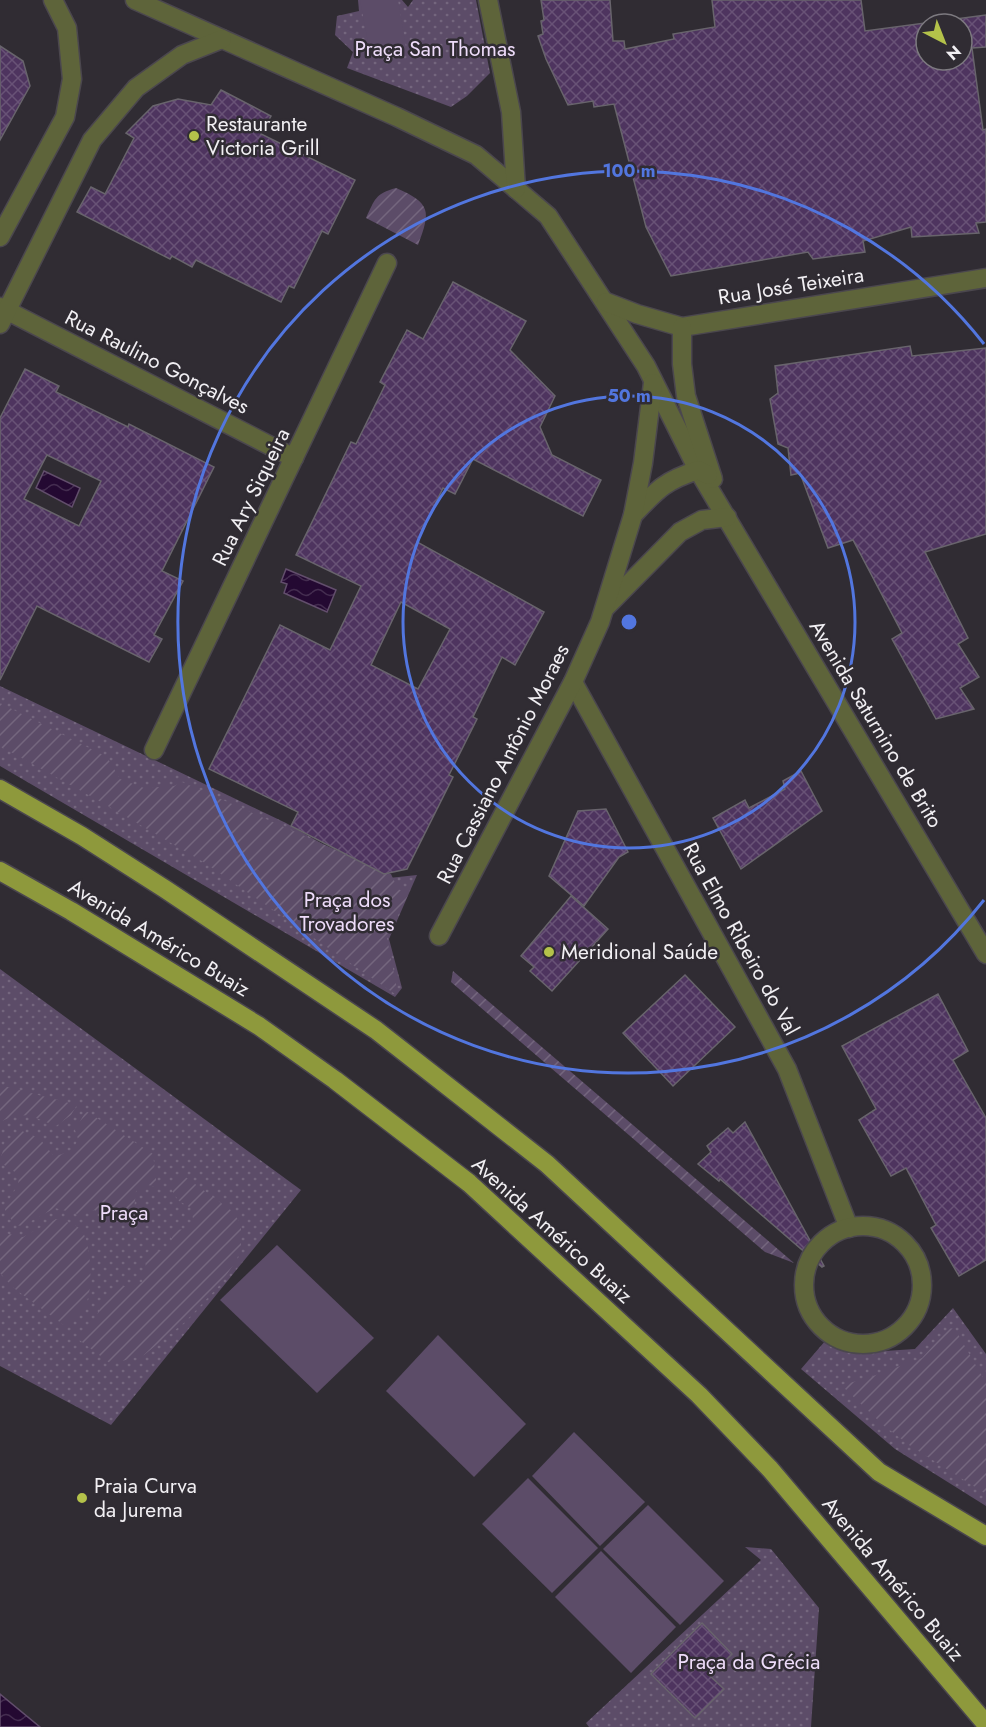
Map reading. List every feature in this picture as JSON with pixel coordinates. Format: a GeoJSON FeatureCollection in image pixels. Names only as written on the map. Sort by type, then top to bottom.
{"type":"FeatureCollection","features":[{"type":"Feature","properties":{"kind":"main road","name":"Avenida Américo Buaiz"},"geometry":{"type":"LineString","coordinates":[[0,789],[82,836],[165,889],[376,1030],[547,1164],[879,1472],[986,1536]]}},
{"type":"Feature","properties":{"kind":"main road","name":"Avenida Américo Buaiz"},"geometry":{"type":"LineString","coordinates":[[0,871],[71,910],[259,1026],[335,1080],[469,1183],[699,1395],[770,1469],[986,1724]]}},
{"type":"Feature","properties":{"kind":"street"},"geometry":{"type":"LineString","coordinates":[[0,237],[64,117],[72,79],[67,28],[53,0]]}},
{"type":"Feature","properties":{"kind":"street","name":"Avenida Saturnino de Brito"},"geometry":{"type":"LineString","coordinates":[[135,0],[397,117],[476,155],[548,216],[646,366],[653,383],[705,473],[727,517],[986,954]]}},
{"type":"Feature","properties":{"kind":"street"},"geometry":{"type":"LineString","coordinates":[[488,0],[511,112],[516,189]]}},
{"type":"Feature","properties":{"kind":"street"},"geometry":{"type":"LineString","coordinates":[[2,314],[92,141],[135,88],[182,55],[222,39]]}},
{"type":"Feature","properties":{"kind":"street","name":"Rua Ary Siqueira"},"geometry":{"type":"LineString","coordinates":[[154,750],[387,263]]}},
{"type":"Feature","properties":{"kind":"street","name":"Rua José Teixeira"},"geometry":{"type":"LineString","coordinates":[[606,302],[682,327],[986,278]]}},
{"type":"Feature","properties":{"kind":"street","name":"Rua Raulino Gonçalves"},"geometry":{"type":"LineString","coordinates":[[2,314],[294,458]]}},
{"type":"Feature","properties":{"kind":"street","name":"Avenida Saturnino de Brito"},"geometry":{"type":"LineString","coordinates":[[682,327],[682,364],[686,396],[705,473]]}},
{"type":"Feature","properties":{"kind":"street","name":"Rua Cassiano Antônio Moraes"},"geometry":{"type":"LineString","coordinates":[[439,936],[573,682],[600,622],[633,515],[643,463],[653,383]]}},
{"type":"Feature","properties":{"kind":"street"},"geometry":{"type":"LineString","coordinates":[[633,515],[658,489],[674,478],[705,473]]}},
{"type":"Feature","properties":{"kind":"street","name":"Rua Cassiano Antônio Moraes"},"geometry":{"type":"LineString","coordinates":[[603,610],[680,532],[702,520],[727,517]]}},
{"type":"Feature","properties":{"kind":"street","name":"Rua Elmo Ribeiro do Val"},"geometry":{"type":"LineString","coordinates":[[573,682],[787,1069],[849,1228]]}},
{"type":"Feature","properties":{"kind":"street"},"geometry":{"type":"LineString","coordinates":[[869,1226],[889,1231],[905,1242],[916,1259],[922,1278],[921,1298],[913,1317],[900,1331],[882,1341],[863,1345],[844,1342],[827,1333],[814,1319],[806,1302],[804,1283],[808,1264],[817,1248],[832,1236],[849,1228],[869,1226]]}},
{"type":"Feature","properties":{"kind":"green space","name":"Praça San Thomas"},"geometry":{"type":"Polygon","coordinates":[[[358,0],[402,0],[408,7],[413,0],[476,0],[490,73],[467,96],[451,107],[347,68],[353,52],[335,35],[337,16],[359,11],[358,0]]]}},
{"type":"Feature","properties":{"kind":"green space"},"geometry":{"type":"Polygon","coordinates":[[[360,0],[398,0],[406,48],[370,53],[360,0]]]}},
{"type":"Feature","properties":{"kind":"green space"},"geometry":{"type":"Polygon","coordinates":[[[396,188],[416,198],[425,209],[425,224],[418,245],[366,218],[376,198],[396,188]]]}},
{"type":"Feature","properties":{"kind":"green space","name":"Praça dos Trovadores"},"geometry":{"type":"Polygon","coordinates":[[[0,686],[286,823],[389,878],[417,875],[389,939],[402,988],[395,997],[0,766],[0,686]]]}},
{"type":"Feature","properties":{"kind":"green space","name":"Praça dos Trovadores"},"geometry":{"type":"Polygon","coordinates":[[[0,703],[107,757],[120,779],[144,788],[174,786],[182,782],[391,874],[398,889],[408,895],[387,938],[397,989],[395,994],[205,863],[0,746],[0,703]]]}},
{"type":"Feature","properties":{"kind":"green space","name":"Praça"},"geometry":{"type":"Polygon","coordinates":[[[0,969],[301,1190],[111,1425],[0,1366],[0,969]]]}},
{"type":"Feature","properties":{"kind":"green space"},"geometry":{"type":"Polygon","coordinates":[[[453,971],[794,1263],[765,1252],[451,982],[453,971]]]}},
{"type":"Feature","properties":{"kind":"green space"},"geometry":{"type":"Polygon","coordinates":[[[0,1085],[77,1105],[71,1115],[56,1126],[22,1115],[0,1122],[0,1085]]]}},
{"type":"Feature","properties":{"kind":"green space"},"geometry":{"type":"Polygon","coordinates":[[[86,1111],[153,1154],[157,1187],[148,1185],[136,1191],[134,1210],[127,1223],[94,1210],[81,1215],[55,1208],[22,1226],[15,1225],[5,1210],[19,1179],[11,1169],[0,1163],[5,1141],[22,1131],[40,1139],[53,1155],[65,1153],[71,1150],[78,1139],[75,1130],[86,1111]]]}},
{"type":"Feature","properties":{"kind":"green space"},"geometry":{"type":"Polygon","coordinates":[[[180,1173],[232,1211],[241,1224],[241,1249],[236,1261],[218,1287],[185,1322],[144,1355],[111,1364],[78,1339],[94,1321],[106,1296],[119,1285],[130,1287],[142,1282],[146,1272],[145,1255],[150,1250],[163,1251],[170,1246],[174,1229],[186,1230],[194,1224],[191,1208],[179,1201],[172,1191],[180,1173]]]}},
{"type":"Feature","properties":{"kind":"green space"},"geometry":{"type":"Polygon","coordinates":[[[56,1219],[80,1228],[85,1237],[90,1265],[87,1301],[81,1311],[65,1326],[15,1289],[0,1273],[0,1232],[23,1237],[56,1219]]]}},
{"type":"Feature","properties":{"kind":"green space"},"geometry":{"type":"Polygon","coordinates":[[[277,1245],[374,1338],[317,1393],[220,1300],[277,1245]]]}},
{"type":"Feature","properties":{"kind":"green space"},"geometry":{"type":"Polygon","coordinates":[[[953,1308],[986,1354],[986,1506],[895,1449],[801,1369],[826,1340],[854,1353],[915,1349],[953,1308]]]}},
{"type":"Feature","properties":{"kind":"green space"},"geometry":{"type":"Polygon","coordinates":[[[949,1328],[955,1329],[986,1383],[986,1494],[909,1445],[882,1424],[841,1385],[865,1379],[922,1358],[949,1328]]]}},
{"type":"Feature","properties":{"kind":"green space"},"geometry":{"type":"Polygon","coordinates":[[[438,1335],[526,1424],[474,1477],[386,1391],[438,1335]]]}},
{"type":"Feature","properties":{"kind":"green space"},"geometry":{"type":"Polygon","coordinates":[[[574,1432],[645,1502],[600,1546],[532,1476],[574,1432]]]}},
{"type":"Feature","properties":{"kind":"green space"},"geometry":{"type":"Polygon","coordinates":[[[528,1478],[598,1548],[552,1593],[482,1524],[528,1478]]]}},
{"type":"Feature","properties":{"kind":"green space"},"geometry":{"type":"Polygon","coordinates":[[[648,1505],[724,1581],[680,1625],[603,1549],[648,1505]]]}},
{"type":"Feature","properties":{"kind":"green space","name":"Praça da Grécia"},"geometry":{"type":"Polygon","coordinates":[[[745,1547],[771,1549],[819,1608],[811,1727],[589,1727],[586,1723],[761,1560],[745,1547]]]}},
{"type":"Feature","properties":{"kind":"green space"},"geometry":{"type":"Polygon","coordinates":[[[601,1551],[676,1627],[631,1673],[555,1597],[601,1551]]]}},
{"type":"Feature","properties":{"kind":"water"},"geometry":{"type":"Polygon","coordinates":[[[44,471],[80,488],[72,507],[36,488],[44,471]]]}},
{"type":"Feature","properties":{"kind":"water"},"geometry":{"type":"Polygon","coordinates":[[[286,569],[336,590],[327,612],[284,593],[287,584],[281,582],[286,569]]]}},
{"type":"Feature","properties":{"kind":"water"},"geometry":{"type":"Polygon","coordinates":[[[0,1694],[40,1727],[0,1727],[0,1694]]]}},
{"type":"Feature","properties":{"kind":"building"},"geometry":{"type":"Polygon","coordinates":[[[541,0],[610,0],[613,41],[624,41],[625,49],[674,39],[673,34],[715,27],[712,0],[861,0],[865,31],[914,25],[914,72],[974,72],[974,63],[983,130],[986,129],[986,222],[976,223],[979,233],[912,237],[911,227],[863,241],[865,252],[813,259],[808,252],[671,276],[646,227],[614,104],[594,107],[593,101],[568,105],[546,59],[538,36],[543,34],[541,21],[544,20],[541,0]]]}},
{"type":"Feature","properties":{"kind":"building"},"geometry":{"type":"Polygon","coordinates":[[[986,15],[986,47],[974,48],[974,17],[986,15]]]}},
{"type":"Feature","properties":{"kind":"building"},"geometry":{"type":"Polygon","coordinates":[[[0,46],[23,61],[30,86],[0,140],[0,46]]]}},
{"type":"Feature","properties":{"kind":"building"},"geometry":{"type":"Polygon","coordinates":[[[221,90],[271,116],[261,134],[355,180],[328,234],[322,231],[294,288],[289,286],[281,302],[196,260],[192,267],[172,256],[170,259],[77,212],[91,187],[105,194],[134,138],[126,133],[153,106],[178,99],[211,105],[221,90]]]}},
{"type":"Feature","properties":{"kind":"building"},"geometry":{"type":"Polygon","coordinates":[[[453,282],[526,321],[510,350],[555,396],[540,427],[552,455],[601,480],[583,516],[473,459],[455,494],[443,488],[417,542],[544,612],[515,665],[502,657],[473,717],[477,719],[449,775],[453,777],[407,869],[384,874],[291,826],[298,812],[209,769],[280,625],[330,650],[361,586],[296,555],[351,442],[356,444],[385,385],[380,382],[407,330],[423,339],[453,282]],[[401,602],[371,665],[418,689],[450,629],[401,602]]]}},
{"type":"Feature","properties":{"kind":"building"},"geometry":{"type":"Polygon","coordinates":[[[910,346],[912,356],[986,348],[986,534],[925,552],[968,638],[958,644],[979,677],[960,688],[974,709],[936,719],[892,639],[902,633],[853,540],[828,548],[800,473],[791,475],[788,448],[778,444],[770,399],[778,393],[775,366],[910,346]]]}},
{"type":"Feature","properties":{"kind":"building"},"geometry":{"type":"Polygon","coordinates":[[[25,369],[59,386],[56,392],[128,427],[129,424],[214,467],[162,571],[183,581],[154,635],[162,639],[149,662],[37,606],[0,680],[0,418],[25,369]],[[47,455],[24,499],[79,526],[101,481],[47,455]]]}},
{"type":"Feature","properties":{"kind":"building"},"geometry":{"type":"Polygon","coordinates":[[[801,771],[822,811],[741,869],[713,818],[745,800],[749,808],[785,789],[783,781],[801,771]]]}},
{"type":"Feature","properties":{"kind":"building"},"geometry":{"type":"Polygon","coordinates":[[[606,809],[628,852],[619,857],[584,906],[549,876],[578,811],[606,809]]]}},
{"type":"Feature","properties":{"kind":"building"},"geometry":{"type":"Polygon","coordinates":[[[571,896],[608,929],[552,991],[530,971],[534,967],[521,956],[571,896]]]}},
{"type":"Feature","properties":{"kind":"building"},"geometry":{"type":"Polygon","coordinates":[[[685,975],[735,1027],[673,1086],[623,1033],[685,975]]]}},
{"type":"Feature","properties":{"kind":"building"},"geometry":{"type":"Polygon","coordinates":[[[938,994],[968,1051],[953,1060],[986,1118],[986,1260],[959,1276],[931,1228],[936,1225],[906,1168],[891,1176],[859,1120],[876,1109],[842,1046],[938,994]]]}},
{"type":"Feature","properties":{"kind":"building"},"geometry":{"type":"Polygon","coordinates":[[[745,1122],[824,1266],[822,1267],[720,1179],[719,1181],[698,1164],[711,1152],[707,1146],[728,1128],[733,1133],[745,1122]]]}},
{"type":"Feature","properties":{"kind":"building"},"geometry":{"type":"Polygon","coordinates":[[[702,1623],[732,1654],[710,1676],[724,1689],[695,1718],[651,1674],[702,1623]]]}},
{"type":"Feature","properties":{"kind":"place","name":"Restaurante Victoria Grill"},"geometry":{"type":"Point","coordinates":[194,136]}},
{"type":"Feature","properties":{"kind":"place","name":"Meridional Saúde"},"geometry":{"type":"Point","coordinates":[549,952]}},
{"type":"Feature","properties":{"kind":"place","name":"Praia Curva da Jurema"},"geometry":{"type":"Point","coordinates":[82,1498]}}]}
